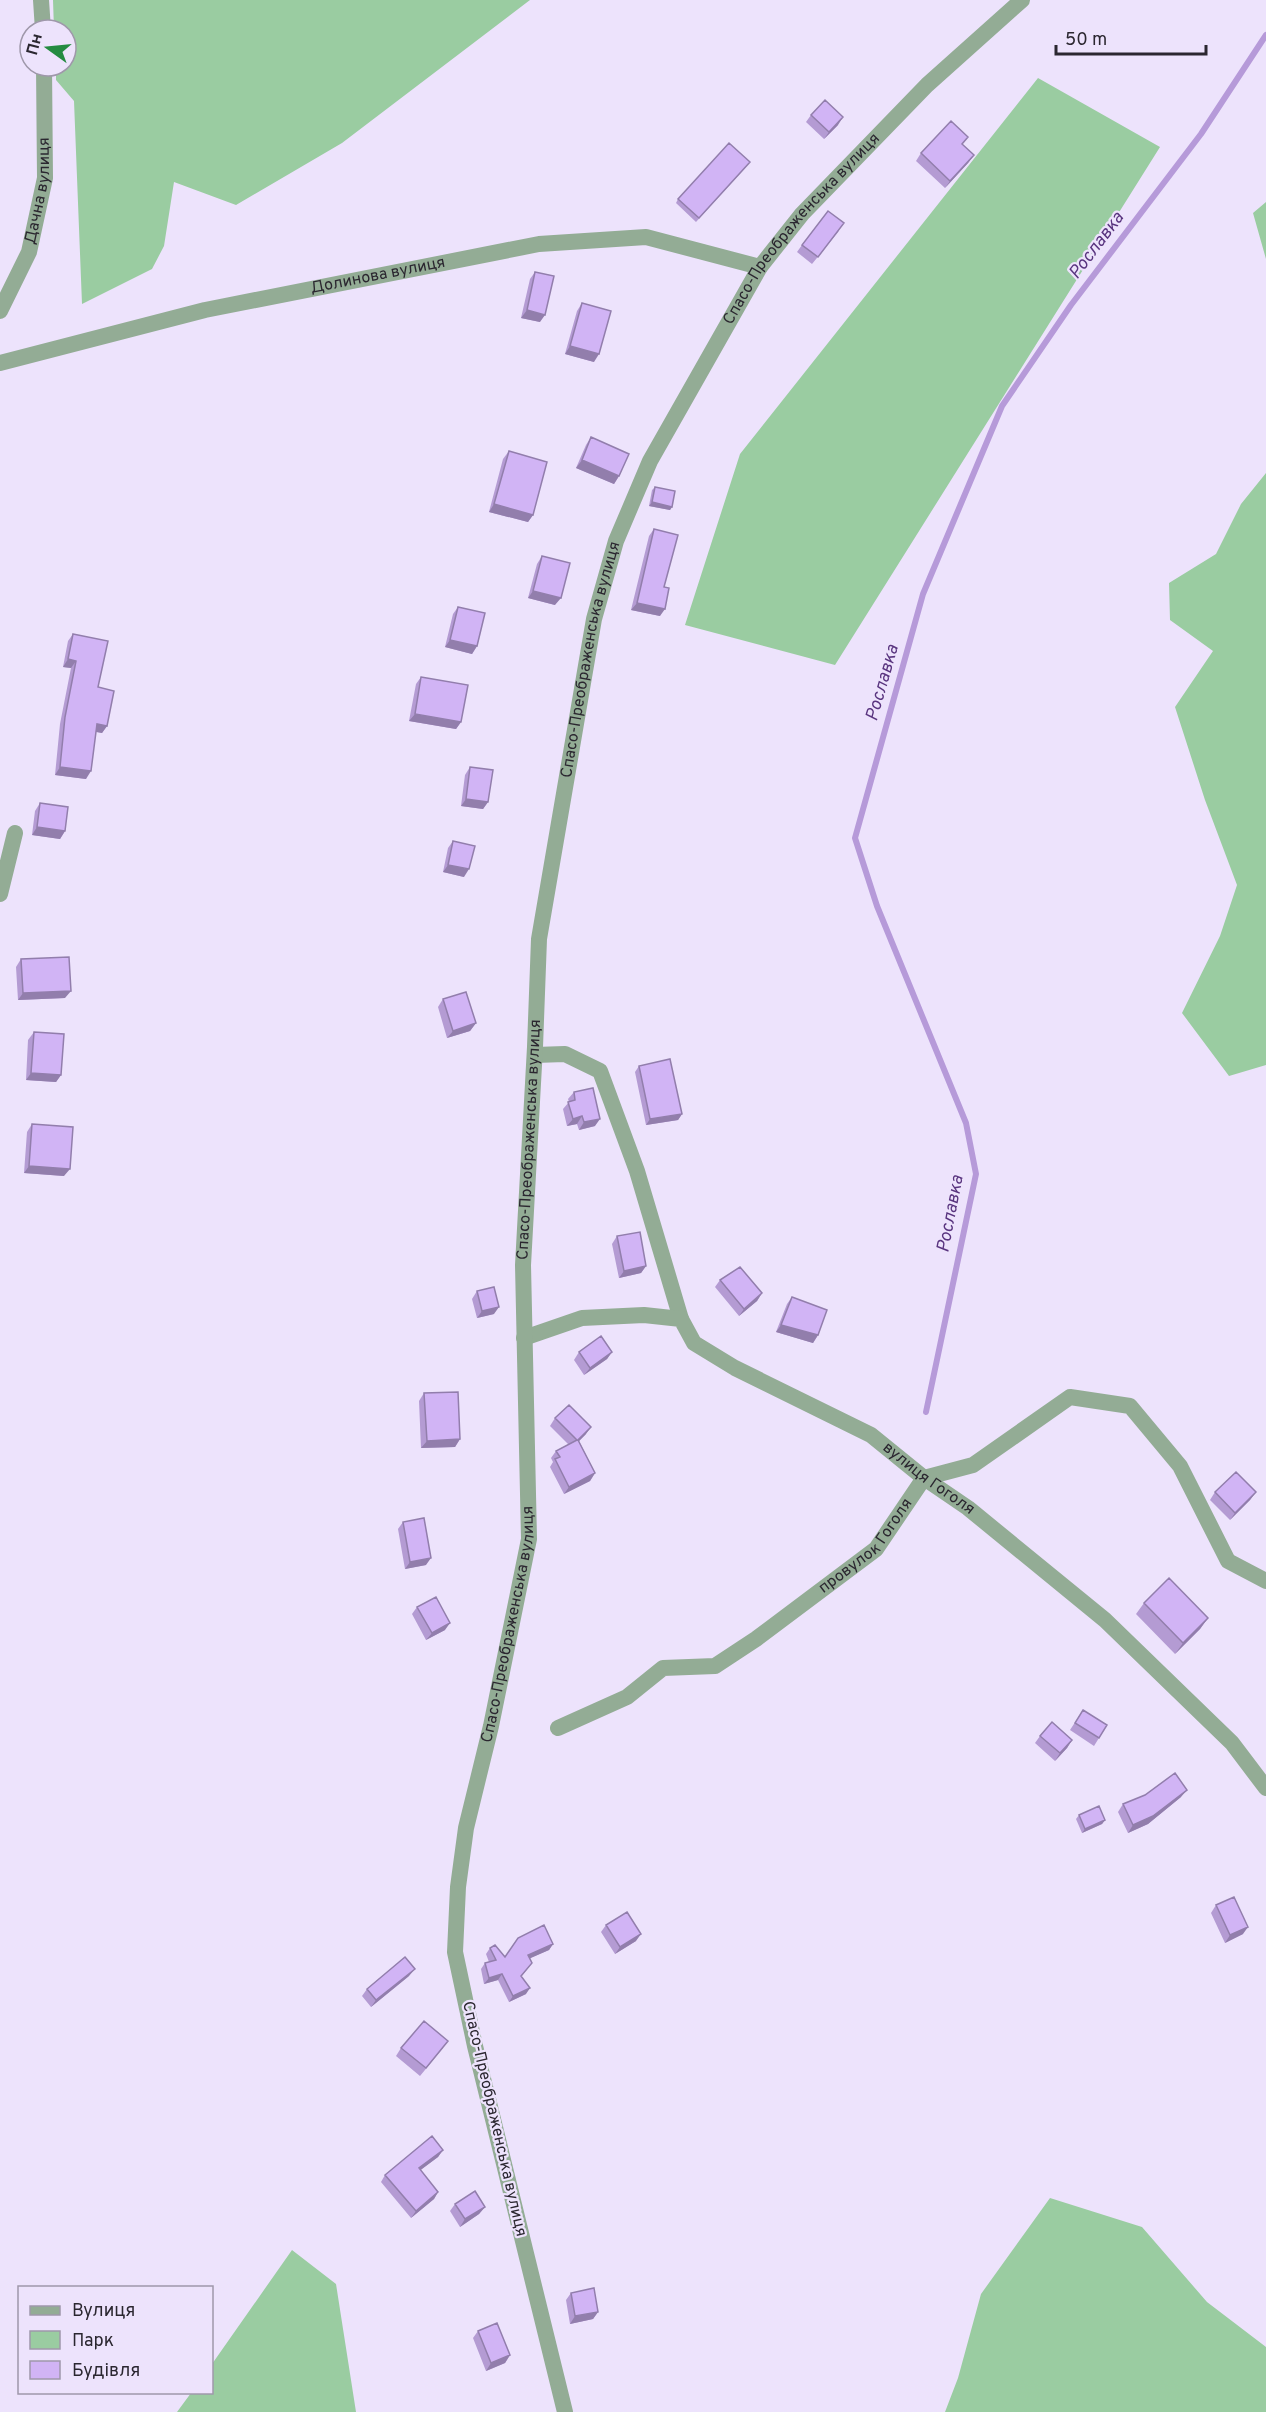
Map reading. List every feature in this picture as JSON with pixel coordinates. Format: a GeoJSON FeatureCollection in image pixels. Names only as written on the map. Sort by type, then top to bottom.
{"type":"FeatureCollection","features":[{"type":"Feature","properties":{"kind":"street"},"geometry":{"type":"LineString","coordinates":[[41,0],[42,18]]}},
{"type":"Feature","properties":{"kind":"street","name":"Спасо-Преображенська вулиця"},"geometry":{"type":"LineString","coordinates":[[565,2412],[475,2046],[455,1952],[458,1887],[466,1828],[491,1726],[529,1539],[523,1265],[539,939],[594,619],[616,541],[650,461],[760,267],[802,214],[927,85],[1022,0]]}},
{"type":"Feature","properties":{"kind":"street","name":"Дачна вулиця"},"geometry":{"type":"LineString","coordinates":[[0,311],[29,252],[45,178],[44,78]]}},
{"type":"Feature","properties":{"kind":"street","name":"Долинова вулиця"},"geometry":{"type":"LineString","coordinates":[[0,363],[205,310],[539,244],[646,237],[760,267]]}},
{"type":"Feature","properties":{"kind":"street"},"geometry":{"type":"LineString","coordinates":[[0,894],[15,833]]}},
{"type":"Feature","properties":{"kind":"street","name":"вулиця Гоголя"},"geometry":{"type":"LineString","coordinates":[[535,1055],[564,1054],[600,1071],[637,1171],[681,1319],[694,1343],[735,1368],[871,1436],[924,1478],[968,1508],[1105,1620],[1232,1743],[1266,1788]]}},
{"type":"Feature","properties":{"kind":"street"},"geometry":{"type":"LineString","coordinates":[[524,1338],[582,1318],[644,1315],[681,1319]]}},
{"type":"Feature","properties":{"kind":"street"},"geometry":{"type":"LineString","coordinates":[[924,1478],[973,1465],[1070,1397],[1130,1406],[1180,1466],[1228,1561],[1266,1581]]}},
{"type":"Feature","properties":{"kind":"street","name":"провулок Гоголя"},"geometry":{"type":"LineString","coordinates":[[558,1728],[627,1697],[663,1668],[716,1666],[756,1639],[876,1549],[924,1478]]}},
{"type":"Feature","properties":{"kind":"green space"},"geometry":{"type":"Polygon","coordinates":[[[53,0],[530,0],[342,143],[236,205],[174,182],[164,246],[152,269],[82,304],[74,101],[56,80],[56,78],[78,78],[78,18],[54,18],[53,0]]]}},
{"type":"Feature","properties":{"kind":"green space"},"geometry":{"type":"Polygon","coordinates":[[[1038,78],[1160,147],[835,665],[685,625],[740,454],[1038,78]]]}},
{"type":"Feature","properties":{"kind":"green space"},"geometry":{"type":"Polygon","coordinates":[[[1266,202],[1266,259],[1253,213],[1266,202]]]}},
{"type":"Feature","properties":{"kind":"green space"},"geometry":{"type":"Polygon","coordinates":[[[1266,473],[1266,1065],[1229,1076],[1182,1013],[1220,936],[1237,885],[1205,800],[1175,707],[1213,651],[1170,620],[1169,583],[1216,554],[1241,504],[1266,473]]]}},
{"type":"Feature","properties":{"kind":"green space"},"geometry":{"type":"Polygon","coordinates":[[[1050,2198],[1142,2227],[1207,2302],[1266,2347],[1266,2412],[945,2412],[958,2378],[981,2294],[1050,2198]]]}},
{"type":"Feature","properties":{"kind":"green space"},"geometry":{"type":"Polygon","coordinates":[[[292,2250],[336,2284],[356,2412],[177,2412],[190,2394],[213,2394],[213,2363],[292,2250]]]}},
{"type":"Feature","properties":{"kind":"building"},"geometry":{"type":"Polygon","coordinates":[[[825,100],[843,117],[829,132],[811,115],[825,100]]]}},
{"type":"Feature","properties":{"kind":"building"},"geometry":{"type":"Polygon","coordinates":[[[951,121],[968,137],[962,144],[974,155],[950,181],[921,153],[951,121]]]}},
{"type":"Feature","properties":{"kind":"building"},"geometry":{"type":"Polygon","coordinates":[[[729,143],[750,162],[699,218],[678,199],[729,143]]]}},
{"type":"Feature","properties":{"kind":"building"},"geometry":{"type":"Polygon","coordinates":[[[828,211],[844,223],[818,257],[802,245],[828,211]]]}},
{"type":"Feature","properties":{"kind":"building"},"geometry":{"type":"Polygon","coordinates":[[[535,272],[554,276],[545,315],[527,310],[535,272]]]}},
{"type":"Feature","properties":{"kind":"building"},"geometry":{"type":"Polygon","coordinates":[[[582,303],[611,311],[599,354],[570,346],[582,303]]]}},
{"type":"Feature","properties":{"kind":"building"},"geometry":{"type":"Polygon","coordinates":[[[591,437],[629,454],[619,476],[582,460],[591,437]]]}},
{"type":"Feature","properties":{"kind":"building"},"geometry":{"type":"Polygon","coordinates":[[[509,451],[547,462],[533,515],[494,504],[509,451]]]}},
{"type":"Feature","properties":{"kind":"building"},"geometry":{"type":"Polygon","coordinates":[[[655,487],[675,491],[672,507],[652,502],[655,487]]]}},
{"type":"Feature","properties":{"kind":"building"},"geometry":{"type":"Polygon","coordinates":[[[654,529],[678,535],[664,587],[669,588],[665,609],[637,603],[654,529]]]}},
{"type":"Feature","properties":{"kind":"building"},"geometry":{"type":"Polygon","coordinates":[[[542,556],[570,563],[561,598],[533,591],[542,556]]]}},
{"type":"Feature","properties":{"kind":"building"},"geometry":{"type":"Polygon","coordinates":[[[458,607],[485,613],[477,646],[450,640],[458,607]]]}},
{"type":"Feature","properties":{"kind":"building"},"geometry":{"type":"Polygon","coordinates":[[[73,634],[108,641],[98,687],[114,691],[107,726],[97,724],[91,771],[60,767],[65,717],[76,661],[68,659],[73,634]]]}},
{"type":"Feature","properties":{"kind":"building"},"geometry":{"type":"Polygon","coordinates":[[[421,677],[468,685],[461,722],[415,714],[421,677]]]}},
{"type":"Feature","properties":{"kind":"building"},"geometry":{"type":"Polygon","coordinates":[[[470,767],[493,770],[488,802],[466,799],[470,767]]]}},
{"type":"Feature","properties":{"kind":"building"},"geometry":{"type":"Polygon","coordinates":[[[40,803],[68,807],[65,831],[37,827],[40,803]]]}},
{"type":"Feature","properties":{"kind":"building"},"geometry":{"type":"Polygon","coordinates":[[[453,841],[475,846],[469,869],[448,865],[453,841]]]}},
{"type":"Feature","properties":{"kind":"building"},"geometry":{"type":"Polygon","coordinates":[[[69,957],[71,991],[23,993],[21,959],[69,957]]]}},
{"type":"Feature","properties":{"kind":"building"},"geometry":{"type":"Polygon","coordinates":[[[466,992],[476,1023],[453,1031],[443,999],[466,992]]]}},
{"type":"Feature","properties":{"kind":"building"},"geometry":{"type":"Polygon","coordinates":[[[34,1032],[64,1034],[61,1075],[31,1073],[34,1032]]]}},
{"type":"Feature","properties":{"kind":"building"},"geometry":{"type":"Polygon","coordinates":[[[670,1059],[682,1114],[650,1119],[639,1066],[670,1059]]]}},
{"type":"Feature","properties":{"kind":"building"},"geometry":{"type":"Polygon","coordinates":[[[593,1088],[600,1119],[584,1122],[582,1116],[573,1119],[568,1102],[575,1100],[574,1092],[593,1088]]]}},
{"type":"Feature","properties":{"kind":"building"},"geometry":{"type":"Polygon","coordinates":[[[32,1124],[73,1127],[70,1169],[29,1166],[32,1124]]]}},
{"type":"Feature","properties":{"kind":"building"},"geometry":{"type":"Polygon","coordinates":[[[640,1232],[646,1266],[624,1271],[617,1236],[640,1232]]]}},
{"type":"Feature","properties":{"kind":"building"},"geometry":{"type":"Polygon","coordinates":[[[740,1267],[762,1293],[744,1309],[720,1280],[740,1267]]]}},
{"type":"Feature","properties":{"kind":"building"},"geometry":{"type":"Polygon","coordinates":[[[494,1287],[499,1307],[482,1311],[477,1291],[494,1287]]]}},
{"type":"Feature","properties":{"kind":"building"},"geometry":{"type":"Polygon","coordinates":[[[792,1297],[827,1310],[818,1335],[781,1325],[792,1297]]]}},
{"type":"Feature","properties":{"kind":"building"},"geometry":{"type":"Polygon","coordinates":[[[601,1336],[612,1352],[590,1368],[579,1352],[601,1336]]]}},
{"type":"Feature","properties":{"kind":"building"},"geometry":{"type":"Polygon","coordinates":[[[458,1392],[460,1439],[427,1441],[424,1393],[458,1392]]]}},
{"type":"Feature","properties":{"kind":"building"},"geometry":{"type":"Polygon","coordinates":[[[569,1405],[591,1427],[578,1440],[595,1473],[569,1487],[555,1459],[560,1457],[556,1451],[577,1440],[555,1418],[569,1405]]]}},
{"type":"Feature","properties":{"kind":"building"},"geometry":{"type":"Polygon","coordinates":[[[1236,1472],[1256,1492],[1235,1513],[1215,1492],[1236,1472]]]}},
{"type":"Feature","properties":{"kind":"building"},"geometry":{"type":"Polygon","coordinates":[[[424,1518],[431,1558],[410,1562],[403,1522],[424,1518]]]}},
{"type":"Feature","properties":{"kind":"building"},"geometry":{"type":"Polygon","coordinates":[[[1169,1578],[1208,1618],[1183,1643],[1144,1603],[1169,1578]]]}},
{"type":"Feature","properties":{"kind":"building"},"geometry":{"type":"Polygon","coordinates":[[[436,1597],[450,1623],[432,1633],[417,1607],[436,1597]]]}},
{"type":"Feature","properties":{"kind":"building"},"geometry":{"type":"Polygon","coordinates":[[[1083,1710],[1107,1725],[1099,1738],[1075,1723],[1083,1710]]]}},
{"type":"Feature","properties":{"kind":"building"},"geometry":{"type":"Polygon","coordinates":[[[1052,1722],[1072,1740],[1060,1753],[1040,1736],[1052,1722]]]}},
{"type":"Feature","properties":{"kind":"building"},"geometry":{"type":"Polygon","coordinates":[[[1175,1773],[1187,1790],[1153,1816],[1133,1825],[1123,1804],[1145,1795],[1175,1773]]]}},
{"type":"Feature","properties":{"kind":"building"},"geometry":{"type":"Polygon","coordinates":[[[1099,1806],[1105,1820],[1085,1829],[1079,1815],[1099,1806]]]}},
{"type":"Feature","properties":{"kind":"building"},"geometry":{"type":"Polygon","coordinates":[[[1234,1897],[1248,1927],[1230,1935],[1216,1905],[1234,1897]]]}},
{"type":"Feature","properties":{"kind":"building"},"geometry":{"type":"Polygon","coordinates":[[[627,1912],[641,1934],[620,1947],[606,1925],[627,1912]]]}},
{"type":"Feature","properties":{"kind":"building"},"geometry":{"type":"Polygon","coordinates":[[[544,1925],[553,1944],[528,1955],[532,1963],[521,1976],[530,1988],[513,1996],[502,1974],[489,1978],[485,1963],[496,1960],[490,1948],[495,1945],[505,1957],[518,1938],[544,1925]]]}},
{"type":"Feature","properties":{"kind":"building"},"geometry":{"type":"Polygon","coordinates":[[[405,1957],[415,1969],[376,2000],[367,1989],[405,1957]]]}},
{"type":"Feature","properties":{"kind":"building"},"geometry":{"type":"Polygon","coordinates":[[[424,2021],[448,2041],[426,2068],[401,2048],[424,2021]]]}},
{"type":"Feature","properties":{"kind":"building"},"geometry":{"type":"Polygon","coordinates":[[[432,2136],[443,2150],[419,2168],[438,2192],[416,2211],[385,2175],[432,2136]]]}},
{"type":"Feature","properties":{"kind":"building"},"geometry":{"type":"Polygon","coordinates":[[[475,2191],[485,2207],[465,2219],[455,2204],[475,2191]]]}},
{"type":"Feature","properties":{"kind":"building"},"geometry":{"type":"Polygon","coordinates":[[[594,2288],[598,2312],[575,2316],[571,2293],[594,2288]]]}},
{"type":"Feature","properties":{"kind":"building"},"geometry":{"type":"Polygon","coordinates":[[[497,2323],[510,2355],[491,2363],[478,2331],[497,2323]]]}},
{"type":"Feature","properties":{"kind":"waterway","name":"Рославка"},"geometry":{"type":"LineString","coordinates":[[926,1412],[976,1174],[966,1123],[877,906],[855,838],[923,594],[1002,406],[1071,305],[1201,134],[1266,35]]}}]}
